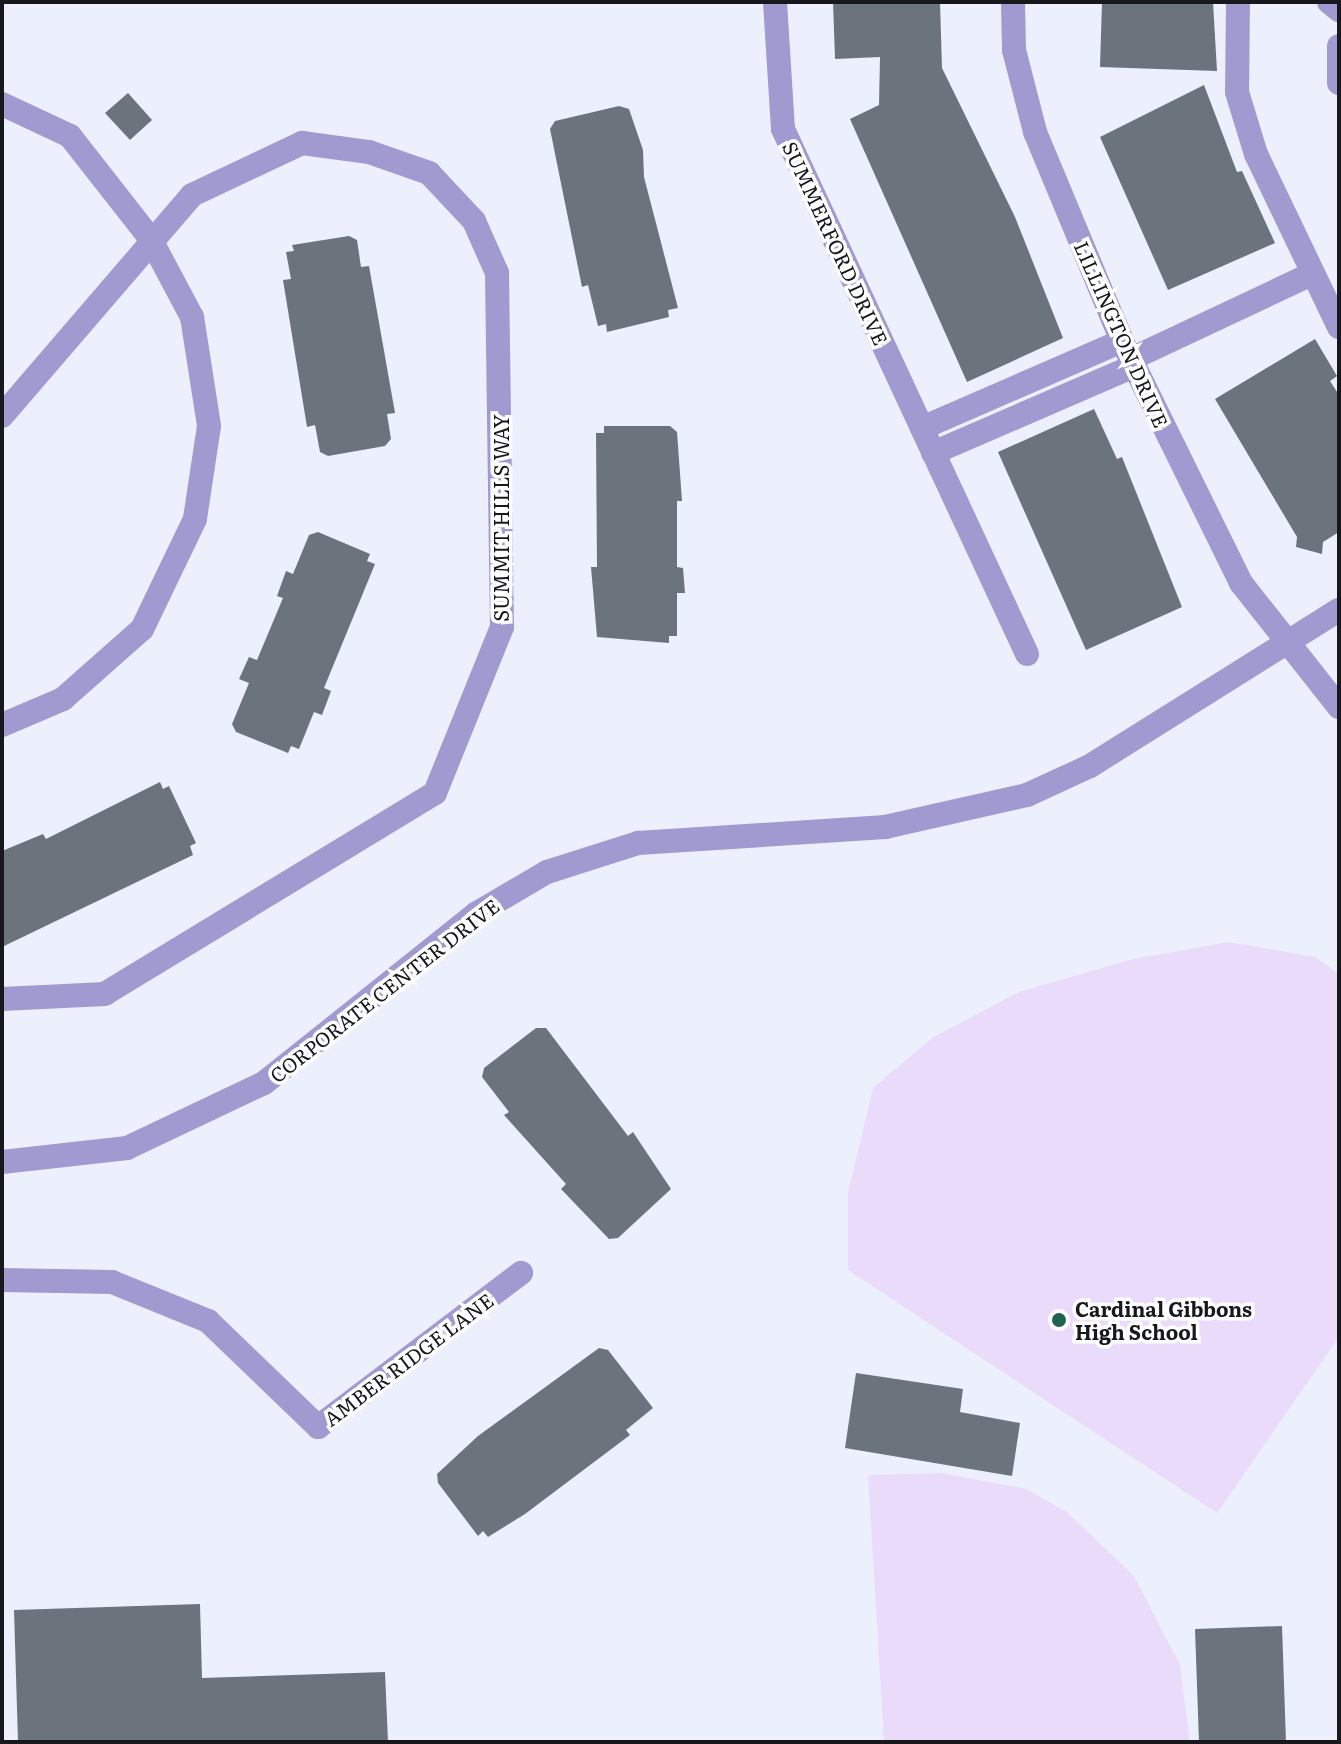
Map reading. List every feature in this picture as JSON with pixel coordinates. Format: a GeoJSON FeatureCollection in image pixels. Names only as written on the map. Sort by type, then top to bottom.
{"type":"FeatureCollection","features":[{"type":"Feature","properties":{"kind":"street","name":"SUMMERFORD DRIVE"},"geometry":{"type":"LineString","coordinates":[[775,2],[783,129],[1027,654]]}},
{"type":"Feature","properties":{"kind":"street","name":"LILLINGTON DRIVE"},"geometry":{"type":"LineString","coordinates":[[1013,2],[1014,50],[1035,132],[1129,356],[1241,583],[1339,707]]}},
{"type":"Feature","properties":{"kind":"street"},"geometry":{"type":"LineString","coordinates":[[1240,2],[1237,92],[1256,154],[1339,327]]}},
{"type":"Feature","properties":{"kind":"street"},"geometry":{"type":"LineString","coordinates":[[1329,2],[1339,10]]}},
{"type":"Feature","properties":{"kind":"street"},"geometry":{"type":"LineString","coordinates":[[1339,46],[1339,83]]}},
{"type":"Feature","properties":{"kind":"street"},"geometry":{"type":"LineString","coordinates":[[2,104],[70,136],[150,238],[192,317],[209,426],[195,519],[142,629],[63,699],[2,725]]}},
{"type":"Feature","properties":{"kind":"street","name":"SUMMIT HILLS WAY"},"geometry":{"type":"LineString","coordinates":[[2,416],[150,238],[192,195],[302,143],[369,152],[429,173],[474,221],[497,273],[502,627],[435,793],[105,994],[2,999]]}},
{"type":"Feature","properties":{"kind":"street"},"geometry":{"type":"LineString","coordinates":[[933,453],[1026,412],[1129,356],[1312,274]]}},
{"type":"Feature","properties":{"kind":"street"},"geometry":{"type":"LineString","coordinates":[[922,428],[1015,387],[1129,356]]}},
{"type":"Feature","properties":{"kind":"street"},"geometry":{"type":"LineString","coordinates":[[1015,387],[1026,412]]}},
{"type":"Feature","properties":{"kind":"street","name":"CORPORATE CENTER DRIVE"},"geometry":{"type":"LineString","coordinates":[[2,1162],[127,1148],[264,1083],[477,913],[547,872],[638,843],[885,827],[1027,795],[1090,766],[1339,610]]}},
{"type":"Feature","properties":{"kind":"street","name":"AMBER RIDGE LANE"},"geometry":{"type":"LineString","coordinates":[[2,1280],[112,1282],[208,1321],[318,1427],[521,1273]]}},
{"type":"Feature","properties":{"kind":"shaded area"},"geometry":{"type":"Polygon","coordinates":[[[1229,942],[1315,957],[1339,974],[1339,1337],[1217,1513],[848,1270],[848,1193],[873,1088],[932,1038],[1019,992],[1133,959],[1229,942]]]}},
{"type":"Feature","properties":{"kind":"shaded area"},"geometry":{"type":"Polygon","coordinates":[[[942,1473],[1026,1489],[1068,1513],[1134,1576],[1180,1665],[1190,1742],[884,1742],[868,1475],[942,1473]]]}},
{"type":"Feature","properties":{"kind":"building"},"geometry":{"type":"Polygon","coordinates":[[[833,2],[940,2],[942,68],[1015,217],[1063,338],[967,382],[850,119],[879,105],[880,57],[835,59],[833,2]]]}},
{"type":"Feature","properties":{"kind":"building"},"geometry":{"type":"Polygon","coordinates":[[[1102,2],[1213,2],[1217,71],[1100,67],[1102,2]]]}},
{"type":"Feature","properties":{"kind":"building"},"geometry":{"type":"Polygon","coordinates":[[[1204,85],[1237,172],[1242,171],[1275,243],[1168,290],[1100,137],[1204,85]]]}},
{"type":"Feature","properties":{"kind":"building"},"geometry":{"type":"Polygon","coordinates":[[[128,93],[152,120],[130,140],[105,113],[128,93]]]}},
{"type":"Feature","properties":{"kind":"building"},"geometry":{"type":"Polygon","coordinates":[[[619,106],[629,109],[643,150],[644,177],[678,308],[668,310],[669,317],[607,332],[606,324],[598,326],[588,285],[582,287],[550,129],[555,121],[619,106]]]}},
{"type":"Feature","properties":{"kind":"building"},"geometry":{"type":"Polygon","coordinates":[[[349,236],[357,240],[361,267],[369,266],[395,413],[387,414],[391,439],[385,446],[328,456],[320,452],[315,425],[307,427],[283,280],[291,279],[286,252],[294,251],[292,245],[349,236]]]}},
{"type":"Feature","properties":{"kind":"building"},"geometry":{"type":"Polygon","coordinates":[[[1315,339],[1337,376],[1330,381],[1339,395],[1339,532],[1323,542],[1322,554],[1296,547],[1297,537],[1215,399],[1315,339]]]}},
{"type":"Feature","properties":{"kind":"building"},"geometry":{"type":"Polygon","coordinates":[[[1094,409],[1117,459],[1122,457],[1182,607],[1086,650],[998,452],[1094,409]]]}},
{"type":"Feature","properties":{"kind":"building"},"geometry":{"type":"Polygon","coordinates":[[[604,426],[670,426],[677,432],[682,501],[677,501],[677,567],[683,568],[685,593],[677,593],[677,636],[669,636],[669,643],[597,637],[591,567],[597,567],[596,433],[604,433],[604,426]]]}},
{"type":"Feature","properties":{"kind":"building"},"geometry":{"type":"Polygon","coordinates":[[[318,532],[370,554],[367,561],[375,564],[324,688],[331,691],[322,715],[314,712],[299,749],[291,746],[288,753],[236,732],[232,724],[249,683],[239,679],[249,657],[257,660],[283,598],[277,596],[286,571],[293,574],[309,535],[318,532]]]}},
{"type":"Feature","properties":{"kind":"building"},"geometry":{"type":"Polygon","coordinates":[[[160,782],[163,789],[169,786],[196,843],[190,846],[193,855],[2,947],[2,851],[43,834],[46,839],[160,782]]]}},
{"type":"Feature","properties":{"kind":"building"},"geometry":{"type":"Polygon","coordinates":[[[536,1028],[546,1028],[628,1136],[633,1132],[671,1189],[618,1238],[609,1239],[561,1189],[566,1184],[504,1115],[509,1112],[482,1077],[484,1068],[536,1028]]]}},
{"type":"Feature","properties":{"kind":"building"},"geometry":{"type":"Polygon","coordinates":[[[599,1348],[608,1350],[653,1408],[626,1430],[630,1435],[525,1514],[488,1537],[483,1531],[478,1536],[438,1483],[437,1474],[478,1436],[599,1348]]]}},
{"type":"Feature","properties":{"kind":"building"},"geometry":{"type":"Polygon","coordinates":[[[856,1373],[963,1389],[960,1412],[1020,1423],[1012,1476],[845,1448],[856,1373]]]}},
{"type":"Feature","properties":{"kind":"building"},"geometry":{"type":"Polygon","coordinates":[[[200,1604],[202,1678],[385,1672],[388,1742],[18,1742],[14,1610],[200,1604]]]}},
{"type":"Feature","properties":{"kind":"building"},"geometry":{"type":"Polygon","coordinates":[[[1282,1626],[1286,1742],[1199,1742],[1195,1629],[1282,1626]]]}},
{"type":"Feature","properties":{"kind":"place","name":"Cardinal Gibbons High School"},"geometry":{"type":"Point","coordinates":[1059,1320]}}]}
